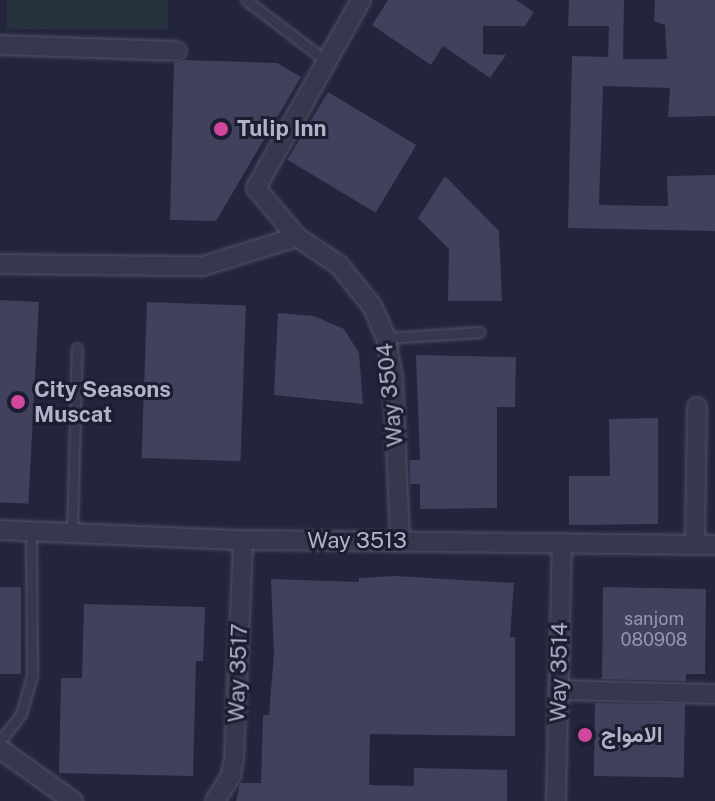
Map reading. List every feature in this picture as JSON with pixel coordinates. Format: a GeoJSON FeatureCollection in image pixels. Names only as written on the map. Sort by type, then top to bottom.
{"type":"FeatureCollection","features":[{"type":"Feature","properties":{"kind":"street"},"geometry":{"type":"LineString","coordinates":[[325,60],[361,0]]}},
{"type":"Feature","properties":{"kind":"street"},"geometry":{"type":"LineString","coordinates":[[0,45],[177,51]]}},
{"type":"Feature","properties":{"kind":"street","name":"Way 3504"},"geometry":{"type":"LineString","coordinates":[[325,60],[256,188],[297,237],[339,265],[372,306],[386,338],[393,378],[400,541]]}},
{"type":"Feature","properties":{"kind":"street"},"geometry":{"type":"LineString","coordinates":[[0,264],[203,266],[297,237]]}},
{"type":"Feature","properties":{"kind":"street"},"geometry":{"type":"LineString","coordinates":[[697,407],[709,546]]}},
{"type":"Feature","properties":{"kind":"street","name":"Way 3513"},"geometry":{"type":"LineString","coordinates":[[0,530],[243,540],[709,546]]}},
{"type":"Feature","properties":{"kind":"street","name":"Way 3517"},"geometry":{"type":"LineString","coordinates":[[215,801],[231,775],[234,758],[243,540]]}},
{"type":"Feature","properties":{"kind":"street","name":"Way 3514"},"geometry":{"type":"LineString","coordinates":[[556,801],[562,543]]}},
{"type":"Feature","properties":{"kind":"street"},"geometry":{"type":"LineString","coordinates":[[558,690],[715,694]]}},
{"type":"Feature","properties":{"kind":"street"},"geometry":{"type":"LineString","coordinates":[[0,749],[73,801]]}},
{"type":"Feature","properties":{"kind":"lane"},"geometry":{"type":"LineString","coordinates":[[246,0],[325,60]]}},
{"type":"Feature","properties":{"kind":"lane"},"geometry":{"type":"LineString","coordinates":[[386,338],[480,332]]}},
{"type":"Feature","properties":{"kind":"lane"},"geometry":{"type":"LineString","coordinates":[[72,533],[77,348]]}},
{"type":"Feature","properties":{"kind":"lane"},"geometry":{"type":"LineString","coordinates":[[0,741],[21,714],[32,676],[31,531]]}},
{"type":"Feature","properties":{"kind":"shaded area"},"geometry":{"type":"Polygon","coordinates":[[[7,0],[168,0],[168,29],[7,29],[7,0]]]}},
{"type":"Feature","properties":{"kind":"building"},"geometry":{"type":"Polygon","coordinates":[[[388,0],[516,0],[534,12],[525,26],[483,26],[483,54],[506,55],[490,78],[443,46],[431,65],[372,25],[388,0]]]}},
{"type":"Feature","properties":{"kind":"building"},"geometry":{"type":"Polygon","coordinates":[[[569,0],[624,0],[623,59],[667,59],[665,25],[654,21],[655,0],[715,0],[715,116],[668,117],[670,88],[603,86],[599,205],[668,206],[667,176],[715,175],[715,231],[568,228],[572,56],[608,57],[609,26],[568,26],[569,0]]]}},
{"type":"Feature","properties":{"kind":"building","name":"Tulip Inn"},"geometry":{"type":"Polygon","coordinates":[[[185,60],[277,63],[301,77],[216,221],[170,220],[174,63],[185,60]]]}},
{"type":"Feature","properties":{"kind":"building"},"geometry":{"type":"Polygon","coordinates":[[[328,92],[416,145],[376,213],[287,160],[328,92]]]}},
{"type":"Feature","properties":{"kind":"building"},"geometry":{"type":"Polygon","coordinates":[[[445,176],[499,231],[502,301],[448,301],[449,249],[418,218],[445,176]]]}},
{"type":"Feature","properties":{"kind":"building","name":"City Seasons Muscat"},"geometry":{"type":"Polygon","coordinates":[[[0,300],[39,302],[28,504],[0,502],[0,300]]]}},
{"type":"Feature","properties":{"kind":"building"},"geometry":{"type":"Polygon","coordinates":[[[147,302],[246,305],[240,461],[142,458],[147,302]]]}},
{"type":"Feature","properties":{"kind":"building"},"geometry":{"type":"Polygon","coordinates":[[[278,313],[314,316],[344,329],[359,353],[363,404],[274,395],[278,313]]]}},
{"type":"Feature","properties":{"kind":"building"},"geometry":{"type":"Polygon","coordinates":[[[416,355],[516,357],[515,407],[497,407],[497,508],[420,509],[420,484],[410,484],[410,460],[420,460],[416,355]]]}},
{"type":"Feature","properties":{"kind":"building"},"geometry":{"type":"Polygon","coordinates":[[[658,418],[658,524],[569,525],[569,476],[610,476],[609,419],[658,418]]]}},
{"type":"Feature","properties":{"kind":"building"},"geometry":{"type":"Polygon","coordinates":[[[394,576],[514,583],[510,637],[515,637],[515,736],[370,734],[369,785],[414,786],[414,768],[507,770],[507,801],[236,801],[240,783],[261,783],[263,715],[269,715],[274,653],[271,579],[359,582],[359,578],[394,576]]]}},
{"type":"Feature","properties":{"kind":"building"},"geometry":{"type":"Polygon","coordinates":[[[0,587],[21,587],[21,674],[0,674],[0,587]]]}},
{"type":"Feature","properties":{"kind":"building"},"geometry":{"type":"Polygon","coordinates":[[[603,587],[706,589],[705,674],[686,674],[686,681],[602,679],[603,587]]]}},
{"type":"Feature","properties":{"kind":"building"},"geometry":{"type":"Polygon","coordinates":[[[84,604],[205,607],[203,661],[196,661],[193,776],[59,773],[61,678],[82,678],[84,604]]]}},
{"type":"Feature","properties":{"kind":"building"},"geometry":{"type":"Polygon","coordinates":[[[595,703],[685,705],[684,778],[594,776],[595,703]]]}},
{"type":"Feature","properties":{"kind":"place","name":"Tulip Inn"},"geometry":{"type":"Point","coordinates":[221,129]}},
{"type":"Feature","properties":{"kind":"place","name":"City Seasons Muscat"},"geometry":{"type":"Point","coordinates":[18,402]}},
{"type":"Feature","properties":{"kind":"place","name":"الامواج"},"geometry":{"type":"Point","coordinates":[585,735]}}]}
